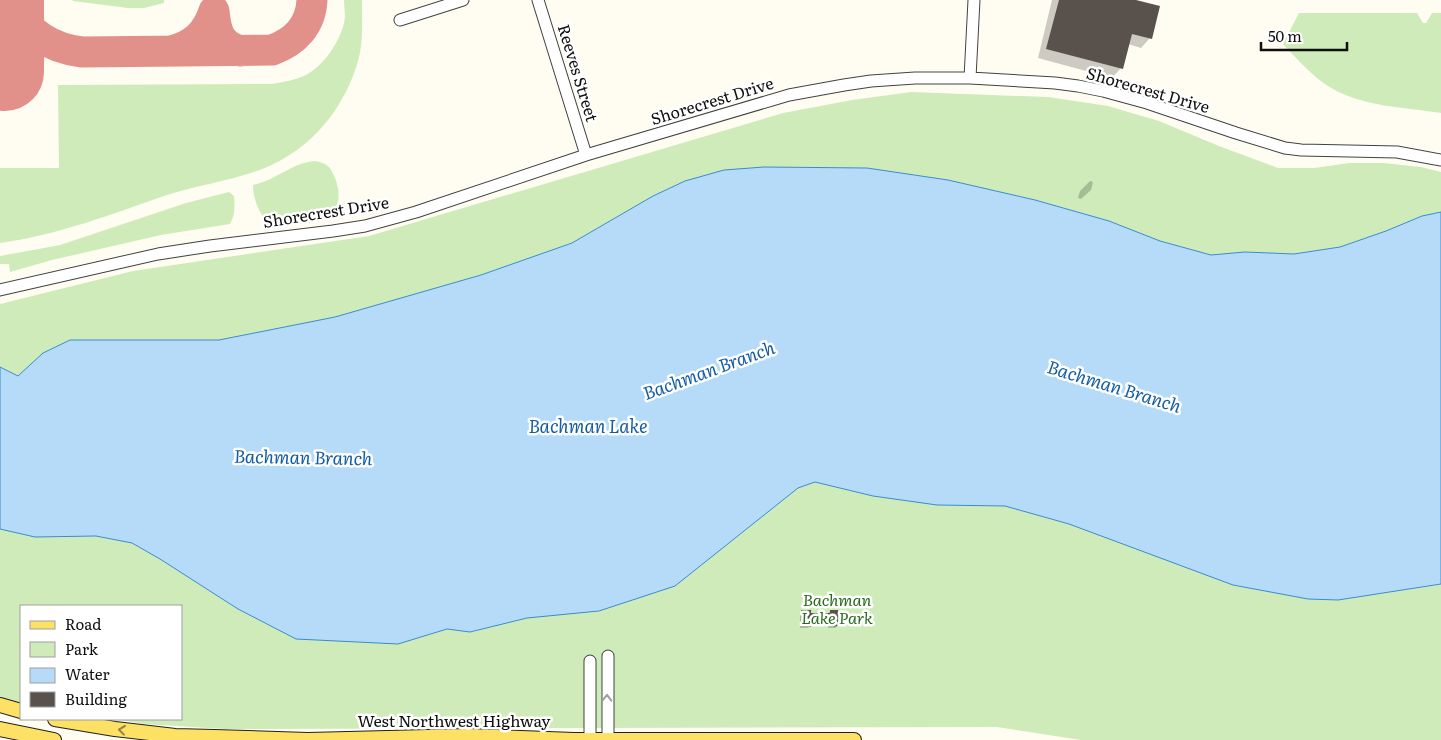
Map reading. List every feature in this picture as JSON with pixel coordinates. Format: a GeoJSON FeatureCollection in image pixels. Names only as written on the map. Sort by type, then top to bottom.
{"type":"FeatureCollection","features":[{"type":"Feature","properties":{"kind":"main road"},"geometry":{"type":"LineString","coordinates":[[0,705],[20,711]]}},
{"type":"Feature","properties":{"kind":"main road","name":"West Northwest Highway"},"geometry":{"type":"LineString","coordinates":[[61,720],[114,729],[175,736],[307,740],[465,738],[854,740]]}},
{"type":"Feature","properties":{"kind":"main road"},"geometry":{"type":"LineString","coordinates":[[0,729],[54,740]]}},
{"type":"Feature","properties":{"kind":"street"},"geometry":{"type":"LineString","coordinates":[[400,20],[462,0]]}},
{"type":"Feature","properties":{"kind":"street","name":"Reeves Street"},"geometry":{"type":"LineString","coordinates":[[538,0],[586,156]]}},
{"type":"Feature","properties":{"kind":"street"},"geometry":{"type":"LineString","coordinates":[[970,78],[974,0]]}},
{"type":"Feature","properties":{"kind":"street","name":"Shorecrest Drive"},"geometry":{"type":"LineString","coordinates":[[0,290],[158,254],[365,226],[399,217],[586,156],[789,95],[871,81],[916,78],[970,78],[1054,83],[1104,91],[1147,103],[1285,148],[1397,152],[1441,160]]}},
{"type":"Feature","properties":{"kind":"street"},"geometry":{"type":"LineString","coordinates":[[608,656],[608,740]]}},
{"type":"Feature","properties":{"kind":"street"},"geometry":{"type":"LineString","coordinates":[[590,661],[590,740]]}},
{"type":"Feature","properties":{"kind":"green space"},"geometry":{"type":"Polygon","coordinates":[[[72,0],[164,0],[164,3],[144,8],[128,8],[72,0]]]}},
{"type":"Feature","properties":{"kind":"green space"},"geometry":{"type":"Polygon","coordinates":[[[344,0],[362,0],[360,53],[347,90],[337,108],[312,138],[297,150],[280,161],[250,173],[167,195],[43,235],[0,243],[0,168],[59,168],[58,85],[272,84],[294,80],[313,71],[335,46],[345,20],[344,0]]]}},
{"type":"Feature","properties":{"kind":"green space"},"geometry":{"type":"Polygon","coordinates":[[[1299,13],[1417,13],[1423,23],[1426,23],[1432,13],[1441,13],[1441,113],[1368,102],[1341,93],[1322,82],[1283,44],[1299,13]]]}},
{"type":"Feature","properties":{"kind":"green space"},"geometry":{"type":"Polygon","coordinates":[[[911,92],[1048,97],[1108,106],[1159,121],[1278,168],[1314,168],[1349,163],[1384,163],[1421,167],[1441,172],[1441,212],[1422,216],[1340,247],[1294,254],[1245,252],[1211,255],[1160,241],[1109,221],[1035,200],[948,180],[867,168],[764,167],[685,181],[653,196],[572,243],[481,275],[335,317],[219,340],[70,340],[43,353],[18,376],[0,367],[0,304],[133,271],[369,236],[783,113],[852,100],[911,92]]]}},
{"type":"Feature","properties":{"kind":"green space"},"geometry":{"type":"Polygon","coordinates":[[[315,161],[331,169],[335,178],[339,195],[334,211],[324,218],[312,222],[270,226],[258,207],[253,185],[269,180],[299,165],[315,161]]]}},
{"type":"Feature","properties":{"kind":"green space"},"geometry":{"type":"Polygon","coordinates":[[[229,192],[234,196],[234,214],[230,224],[161,235],[52,260],[10,272],[9,264],[0,264],[0,256],[60,245],[186,203],[229,192]]]}},
{"type":"Feature","properties":{"kind":"green space","name":"Bachman Lake Park"},"geometry":{"type":"Polygon","coordinates":[[[815,482],[873,496],[937,505],[1005,506],[1068,524],[1372,595],[1441,584],[1441,740],[1081,740],[997,727],[224,729],[144,724],[120,720],[182,720],[182,605],[20,605],[20,703],[0,697],[0,529],[35,537],[96,536],[132,543],[238,609],[398,644],[447,629],[470,632],[527,618],[798,488],[815,482]]]}},
{"type":"Feature","properties":{"kind":"water","name":"Bachman Lake"},"geometry":{"type":"Polygon","coordinates":[[[764,167],[867,168],[948,180],[1035,200],[1109,221],[1160,241],[1211,255],[1245,252],[1294,254],[1340,247],[1422,216],[1441,212],[1441,584],[1338,600],[1308,599],[1233,585],[1069,524],[1005,506],[937,505],[873,496],[815,482],[798,488],[675,586],[599,611],[527,618],[470,632],[447,629],[398,644],[296,639],[238,609],[132,543],[96,536],[35,537],[0,529],[0,367],[18,376],[43,353],[70,340],[219,340],[335,317],[481,275],[572,243],[653,196],[685,181],[724,170],[764,167]]]}},
{"type":"Feature","properties":{"kind":"building"},"geometry":{"type":"Polygon","coordinates":[[[1059,0],[1136,0],[1160,6],[1152,39],[1132,34],[1123,69],[1046,49],[1059,0]]]}},
{"type":"Feature","properties":{"kind":"building"},"geometry":{"type":"Polygon","coordinates":[[[801,610],[811,610],[811,613],[830,613],[830,610],[838,610],[838,626],[830,627],[830,623],[811,624],[811,627],[801,627],[801,610]]]}},
{"type":"Feature","properties":{"kind":"taxiway"},"geometry":{"type":"LineString","coordinates":[[11,0],[23,21],[39,36],[59,47],[82,52],[272,50],[288,42],[305,25],[309,17],[312,0]]}},
{"type":"Feature","properties":{"kind":"taxiway"},"geometry":{"type":"LineString","coordinates":[[171,51],[193,42],[208,26],[214,11],[216,25],[223,41],[241,51]]}},
{"type":"Feature","properties":{"kind":"runway"},"geometry":{"type":"LineString","coordinates":[[5,0],[5,72]]}},
{"type":"Feature","properties":{"kind":"water label","name":"Bachman Branch"},"geometry":{"type":"Point","coordinates":[709,371]}},
{"type":"Feature","properties":{"kind":"water label","name":"Bachman Branch"},"geometry":{"type":"Point","coordinates":[1114,387]}},
{"type":"Feature","properties":{"kind":"water label","name":"Bachman Branch"},"geometry":{"type":"Point","coordinates":[303,458]}}]}
